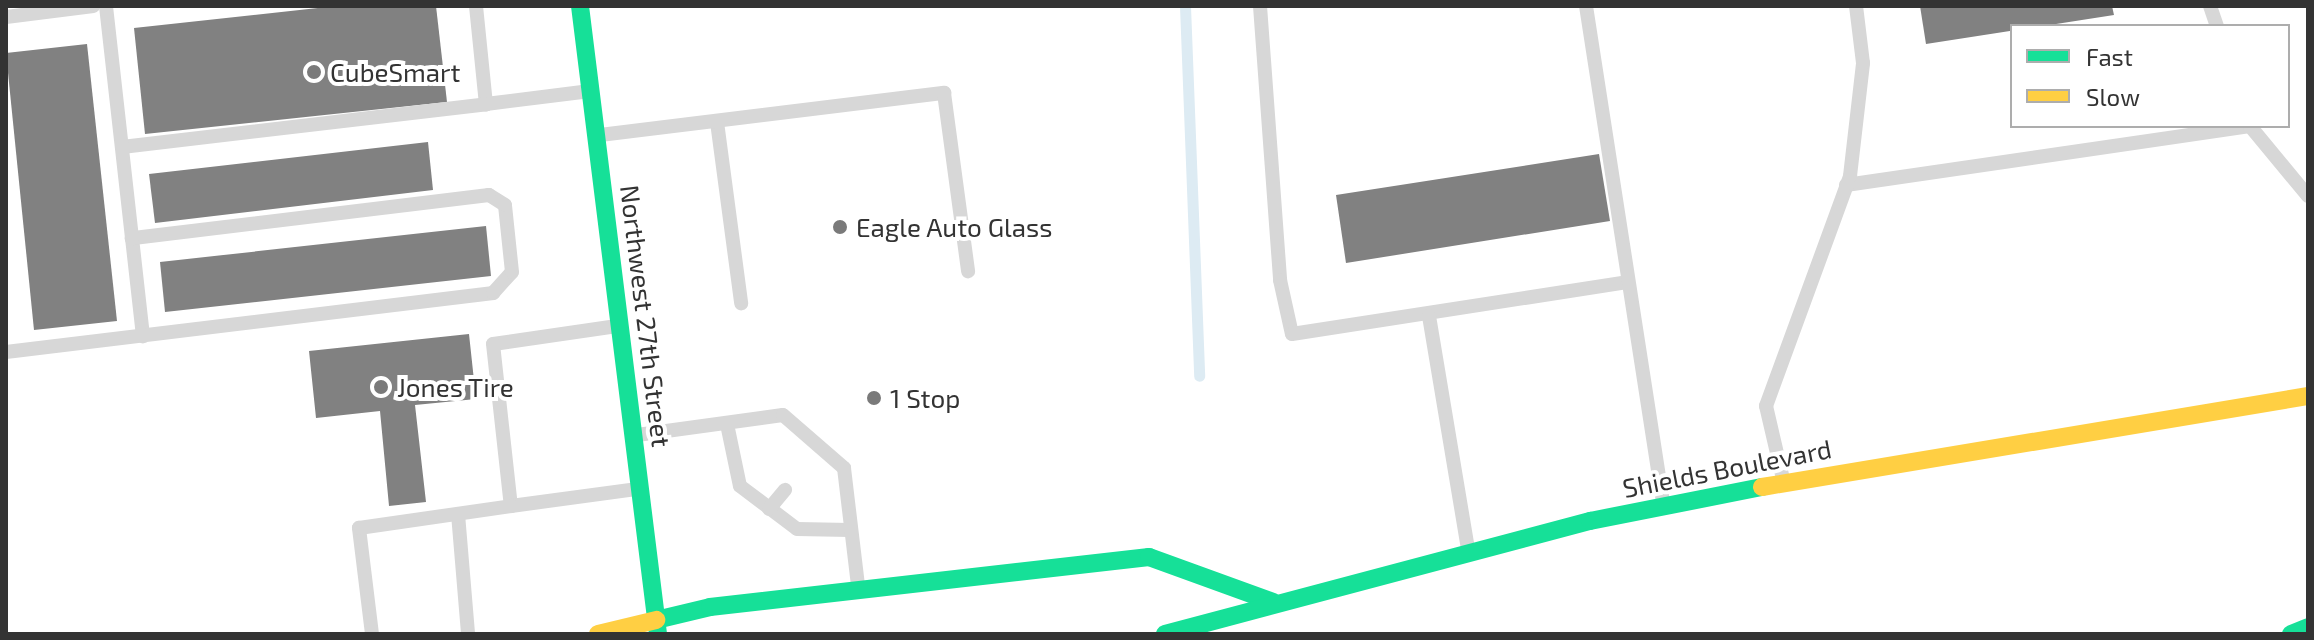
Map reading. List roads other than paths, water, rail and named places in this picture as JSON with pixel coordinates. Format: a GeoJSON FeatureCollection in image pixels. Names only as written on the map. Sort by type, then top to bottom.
{"type":"FeatureCollection","features":[{"type":"Feature","properties":{"kind":"main road","name":"Northwest 27th Street"},"geometry":{"type":"LineString","coordinates":[[580,6],[636,435],[657,627]]}},
{"type":"Feature","properties":{"kind":"main road","name":"Shields Boulevard"},"geometry":{"type":"LineString","coordinates":[[1165,634],[1468,550],[1664,507],[1784,483],[2308,396]]}},
{"type":"Feature","properties":{"kind":"main road"},"geometry":{"type":"LineString","coordinates":[[598,634],[657,627],[858,590],[1149,557],[1273,602]]}},
{"type":"Feature","properties":{"kind":"main road"},"geometry":{"type":"LineString","coordinates":[[2291,634],[2308,627]]}},
{"type":"Feature","properties":{"kind":"lane"},"geometry":{"type":"LineString","coordinates":[[6,17],[93,6]]}},
{"type":"Feature","properties":{"kind":"lane"},"geometry":{"type":"LineString","coordinates":[[106,6],[143,336]]}},
{"type":"Feature","properties":{"kind":"lane"},"geometry":{"type":"LineString","coordinates":[[476,6],[486,104]]}},
{"type":"Feature","properties":{"kind":"lane"},"geometry":{"type":"LineString","coordinates":[[1260,6],[1280,280],[1292,334],[1429,316],[1627,282]]}},
{"type":"Feature","properties":{"kind":"lane"},"geometry":{"type":"LineString","coordinates":[[1586,6],[1664,507]]}},
{"type":"Feature","properties":{"kind":"lane"},"geometry":{"type":"LineString","coordinates":[[1784,483],[1766,406],[1846,185],[1863,63],[1856,6]]}},
{"type":"Feature","properties":{"kind":"lane"},"geometry":{"type":"LineString","coordinates":[[122,147],[590,91]]}},
{"type":"Feature","properties":{"kind":"lane"},"geometry":{"type":"LineString","coordinates":[[596,135],[944,93],[968,271]]}},
{"type":"Feature","properties":{"kind":"lane"},"geometry":{"type":"LineString","coordinates":[[717,122],[741,303]]}},
{"type":"Feature","properties":{"kind":"lane"},"geometry":{"type":"LineString","coordinates":[[1846,185],[2236,128]]}},
{"type":"Feature","properties":{"kind":"lane"},"geometry":{"type":"LineString","coordinates":[[2252,128],[2308,196]]}},
{"type":"Feature","properties":{"kind":"lane"},"geometry":{"type":"LineString","coordinates":[[6,352],[493,293],[512,272],[505,205],[489,195],[132,238]]}},
{"type":"Feature","properties":{"kind":"lane"},"geometry":{"type":"LineString","coordinates":[[1429,316],[1468,550]]}},
{"type":"Feature","properties":{"kind":"lane"},"geometry":{"type":"LineString","coordinates":[[511,506],[493,344],[622,325]]}},
{"type":"Feature","properties":{"kind":"lane"},"geometry":{"type":"LineString","coordinates":[[636,435],[783,415],[844,468],[858,590]]}},
{"type":"Feature","properties":{"kind":"lane"},"geometry":{"type":"LineString","coordinates":[[727,424],[733,474],[769,509],[809,533],[850,530]]}},
{"type":"Feature","properties":{"kind":"lane"},"geometry":{"type":"LineString","coordinates":[[810,460],[820,447]]}},
{"type":"Feature","properties":{"kind":"lane"},"geometry":{"type":"LineString","coordinates":[[372,634],[359,528],[642,488]]}},
{"type":"Feature","properties":{"kind":"lane"},"geometry":{"type":"LineString","coordinates":[[769,509],[785,490]]}},
{"type":"Feature","properties":{"kind":"lane"},"geometry":{"type":"LineString","coordinates":[[458,514],[468,634]]}},
{"type":"Feature","properties":{"kind":"waterway"},"geometry":{"type":"LineString","coordinates":[[1185,6],[1199,376]]}},
{"type":"Feature","properties":{"kind":"place","name":"CubeSmart"},"geometry":{"type":"Point","coordinates":[314,72]}},
{"type":"Feature","properties":{"kind":"place","name":"Eagle Auto Glass"},"geometry":{"type":"Point","coordinates":[840,227]}},
{"type":"Feature","properties":{"kind":"place","name":"Jones Tire"},"geometry":{"type":"Point","coordinates":[381,387]}},
{"type":"Feature","properties":{"kind":"place","name":"1 Stop"},"geometry":{"type":"Point","coordinates":[874,398]}}]}
